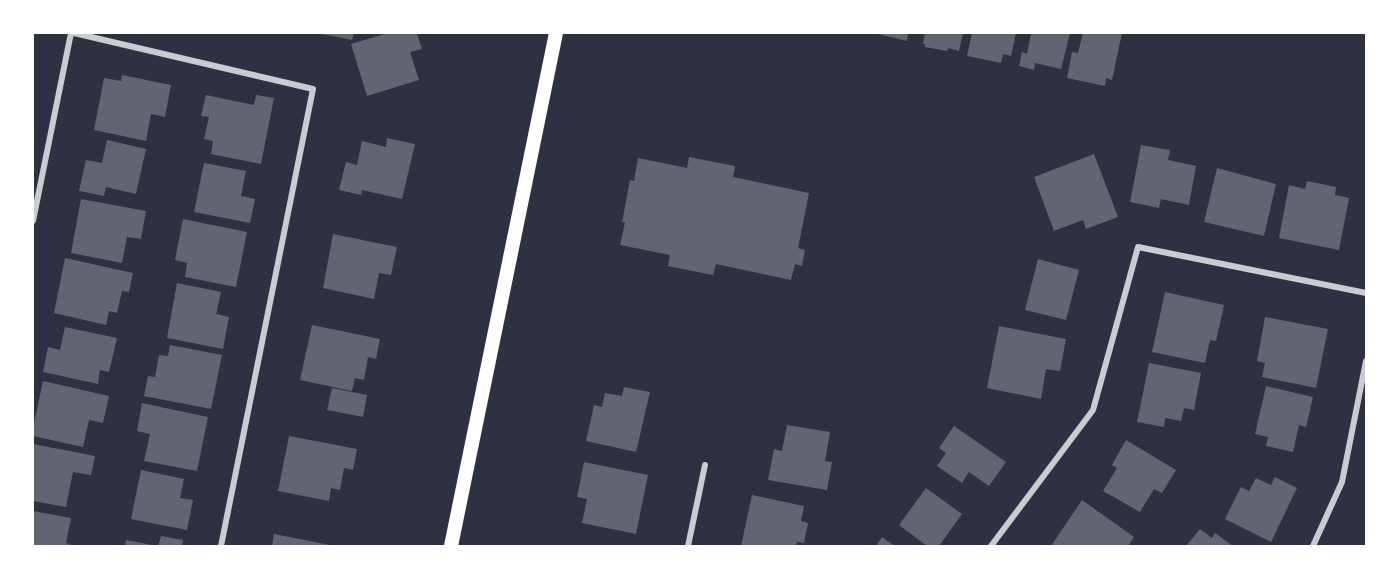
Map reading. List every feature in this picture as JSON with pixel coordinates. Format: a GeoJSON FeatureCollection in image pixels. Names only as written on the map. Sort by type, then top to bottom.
{"type":"FeatureCollection","features":[{"type":"Feature","properties":{"kind":"main road"},"geometry":{"type":"LineString","coordinates":[[451,546],[556,33]]}},
{"type":"Feature","properties":{"kind":"street"},"geometry":{"type":"LineString","coordinates":[[33,221],[72,33],[313,89],[221,546]]}},
{"type":"Feature","properties":{"kind":"street"},"geometry":{"type":"LineString","coordinates":[[992,546],[1094,410],[1138,247],[1366,293]]}},
{"type":"Feature","properties":{"kind":"street"},"geometry":{"type":"LineString","coordinates":[[1313,546],[1342,483],[1366,361]]}},
{"type":"Feature","properties":{"kind":"street"},"geometry":{"type":"LineString","coordinates":[[688,546],[705,465]]}},
{"type":"Feature","properties":{"kind":"building"},"geometry":{"type":"Polygon","coordinates":[[[317,33],[354,33],[352,40],[317,33]]]}},
{"type":"Feature","properties":{"kind":"building"},"geometry":{"type":"Polygon","coordinates":[[[388,33],[417,33],[422,49],[410,52],[419,80],[367,96],[351,44],[388,33]]]}},
{"type":"Feature","properties":{"kind":"building"},"geometry":{"type":"Polygon","coordinates":[[[874,33],[908,33],[907,41],[874,33]]]}},
{"type":"Feature","properties":{"kind":"building"},"geometry":{"type":"Polygon","coordinates":[[[925,33],[963,33],[959,51],[925,47],[923,44],[925,33]]]}},
{"type":"Feature","properties":{"kind":"building"},"geometry":{"type":"Polygon","coordinates":[[[972,33],[1016,33],[1011,56],[1003,54],[1001,63],[967,56],[972,33]]]}},
{"type":"Feature","properties":{"kind":"building"},"geometry":{"type":"Polygon","coordinates":[[[1031,33],[1070,33],[1061,69],[1035,63],[1034,70],[1019,66],[1022,52],[1027,54],[1031,33]]]}},
{"type":"Feature","properties":{"kind":"building"},"geometry":{"type":"Polygon","coordinates":[[[1083,33],[1122,33],[1112,80],[1106,78],[1105,86],[1067,78],[1072,52],[1078,53],[1083,33]]]}},
{"type":"Feature","properties":{"kind":"building"},"geometry":{"type":"Polygon","coordinates":[[[122,75],[171,85],[165,117],[151,114],[146,141],[94,130],[104,78],[121,81],[122,75]]]}},
{"type":"Feature","properties":{"kind":"building"},"geometry":{"type":"Polygon","coordinates":[[[206,95],[254,105],[256,95],[274,98],[261,164],[211,154],[213,141],[204,139],[209,117],[201,116],[206,95]]]}},
{"type":"Feature","properties":{"kind":"building"},"geometry":{"type":"Polygon","coordinates":[[[387,138],[415,144],[402,199],[362,190],[361,195],[339,190],[346,162],[357,165],[362,141],[386,147],[387,138]]]}},
{"type":"Feature","properties":{"kind":"building"},"geometry":{"type":"Polygon","coordinates":[[[107,140],[146,149],[136,194],[106,187],[104,196],[79,191],[86,160],[102,163],[107,140]]]}},
{"type":"Feature","properties":{"kind":"building"},"geometry":{"type":"Polygon","coordinates":[[[1141,145],[1170,150],[1168,160],[1196,166],[1189,205],[1161,199],[1159,208],[1130,202],[1141,145]]]}},
{"type":"Feature","properties":{"kind":"building"},"geometry":{"type":"Polygon","coordinates":[[[1094,154],[1118,217],[1086,229],[1083,220],[1054,231],[1034,177],[1094,154]]]}},
{"type":"Feature","properties":{"kind":"building"},"geometry":{"type":"Polygon","coordinates":[[[689,157],[735,166],[733,177],[809,193],[798,248],[805,250],[802,266],[795,264],[791,280],[716,264],[713,275],[668,266],[670,255],[620,245],[630,180],[634,181],[638,158],[687,168],[689,157]]]}},
{"type":"Feature","properties":{"kind":"building"},"geometry":{"type":"Polygon","coordinates":[[[204,163],[246,171],[241,196],[255,199],[250,223],[194,212],[204,163]]]}},
{"type":"Feature","properties":{"kind":"building"},"geometry":{"type":"Polygon","coordinates":[[[1217,168],[1276,184],[1264,236],[1204,222],[1217,168]]]}},
{"type":"Feature","properties":{"kind":"building"},"geometry":{"type":"Polygon","coordinates":[[[1307,181],[1336,187],[1335,195],[1349,198],[1339,250],[1279,238],[1289,185],[1305,189],[1307,181]]]}},
{"type":"Feature","properties":{"kind":"building"},"geometry":{"type":"Polygon","coordinates":[[[81,199],[146,211],[141,239],[127,237],[122,263],[71,253],[81,199]]]}},
{"type":"Feature","properties":{"kind":"building"},"geometry":{"type":"Polygon","coordinates":[[[183,219],[247,232],[236,287],[185,277],[187,263],[175,260],[183,219]]]}},
{"type":"Feature","properties":{"kind":"building"},"geometry":{"type":"Polygon","coordinates":[[[333,234],[397,247],[391,275],[379,273],[374,299],[323,288],[333,234]]]}},
{"type":"Feature","properties":{"kind":"building"},"geometry":{"type":"Polygon","coordinates":[[[65,258],[133,273],[129,292],[122,291],[117,313],[109,311],[106,325],[54,313],[65,258]]]}},
{"type":"Feature","properties":{"kind":"building"},"geometry":{"type":"Polygon","coordinates":[[[1038,259],[1079,270],[1066,320],[1025,310],[1038,259]]]}},
{"type":"Feature","properties":{"kind":"building"},"geometry":{"type":"Polygon","coordinates":[[[177,283],[221,292],[216,314],[229,317],[223,349],[167,338],[177,283]]]}},
{"type":"Feature","properties":{"kind":"building"},"geometry":{"type":"Polygon","coordinates":[[[1165,292],[1224,305],[1216,341],[1210,340],[1205,363],[1152,352],[1165,292]]]}},
{"type":"Feature","properties":{"kind":"building"},"geometry":{"type":"Polygon","coordinates":[[[1265,317],[1328,329],[1316,388],[1262,377],[1265,363],[1257,361],[1265,317]]]}},
{"type":"Feature","properties":{"kind":"building"},"geometry":{"type":"Polygon","coordinates":[[[312,325],[380,339],[376,359],[368,357],[364,380],[355,378],[352,391],[300,380],[312,325]]]}},
{"type":"Feature","properties":{"kind":"building"},"geometry":{"type":"Polygon","coordinates":[[[999,326],[1066,339],[1060,371],[1046,369],[1041,399],[987,388],[999,326]]]}},
{"type":"Feature","properties":{"kind":"building"},"geometry":{"type":"Polygon","coordinates":[[[65,327],[117,338],[109,372],[100,370],[98,384],[43,372],[48,347],[60,350],[65,327]]]}},
{"type":"Feature","properties":{"kind":"building"},"geometry":{"type":"Polygon","coordinates":[[[170,345],[222,355],[211,409],[144,396],[148,376],[155,377],[159,355],[168,356],[170,345]]]}},
{"type":"Feature","properties":{"kind":"building"},"geometry":{"type":"Polygon","coordinates":[[[1149,363],[1201,373],[1194,410],[1184,408],[1181,421],[1165,418],[1164,427],[1137,422],[1149,363]]]}},
{"type":"Feature","properties":{"kind":"building"},"geometry":{"type":"Polygon","coordinates":[[[43,381],[109,396],[103,423],[89,420],[83,447],[33,436],[43,381]]]}},
{"type":"Feature","properties":{"kind":"building"},"geometry":{"type":"Polygon","coordinates":[[[1266,386],[1313,397],[1306,427],[1299,425],[1293,452],[1266,446],[1268,437],[1255,434],[1266,386]]]}},
{"type":"Feature","properties":{"kind":"building"},"geometry":{"type":"Polygon","coordinates":[[[624,387],[650,392],[636,452],[586,441],[594,405],[602,407],[605,393],[622,396],[624,387]]]}},
{"type":"Feature","properties":{"kind":"building"},"geometry":{"type":"Polygon","coordinates":[[[332,388],[367,395],[363,417],[327,410],[332,388]]]}},
{"type":"Feature","properties":{"kind":"building"},"geometry":{"type":"Polygon","coordinates":[[[142,403],[208,417],[197,471],[144,461],[150,434],[137,431],[142,403]]]}},
{"type":"Feature","properties":{"kind":"building"},"geometry":{"type":"Polygon","coordinates":[[[787,425],[830,432],[825,461],[832,462],[827,490],[768,480],[774,449],[782,451],[787,425]]]}},
{"type":"Feature","properties":{"kind":"building"},"geometry":{"type":"Polygon","coordinates":[[[954,426],[1006,462],[989,486],[969,472],[962,483],[937,466],[946,453],[939,448],[954,426]]]}},
{"type":"Feature","properties":{"kind":"building"},"geometry":{"type":"Polygon","coordinates":[[[289,436],[357,449],[353,470],[344,468],[340,490],[331,488],[329,501],[278,491],[289,436]]]}},
{"type":"Feature","properties":{"kind":"building"},"geometry":{"type":"Polygon","coordinates":[[[1126,440],[1176,470],[1162,493],[1154,489],[1140,512],[1103,491],[1117,468],[1112,465],[1126,440]]]}},
{"type":"Feature","properties":{"kind":"building"},"geometry":{"type":"Polygon","coordinates":[[[33,444],[95,456],[91,475],[73,472],[66,507],[33,501],[33,444]]]}},
{"type":"Feature","properties":{"kind":"building"},"geometry":{"type":"Polygon","coordinates":[[[584,462],[648,475],[636,534],[582,523],[587,499],[577,497],[584,462]]]}},
{"type":"Feature","properties":{"kind":"building"},"geometry":{"type":"Polygon","coordinates":[[[141,470],[184,479],[180,498],[193,500],[187,530],[131,519],[141,470]]]}},
{"type":"Feature","properties":{"kind":"building"},"geometry":{"type":"Polygon","coordinates":[[[1275,477],[1297,488],[1271,542],[1225,519],[1241,487],[1249,491],[1256,478],[1271,485],[1275,477]]]}},
{"type":"Feature","properties":{"kind":"building"},"geometry":{"type":"Polygon","coordinates":[[[926,488],[962,514],[939,546],[927,546],[899,525],[926,488]]]}},
{"type":"Feature","properties":{"kind":"building"},"geometry":{"type":"Polygon","coordinates":[[[752,495],[804,506],[801,521],[808,523],[804,543],[797,542],[796,546],[741,546],[752,495]]]}},
{"type":"Feature","properties":{"kind":"building"},"geometry":{"type":"Polygon","coordinates":[[[1082,500],[1134,537],[1128,546],[1051,546],[1082,500]]]}},
{"type":"Feature","properties":{"kind":"building"},"geometry":{"type":"Polygon","coordinates":[[[33,511],[71,518],[66,543],[74,546],[33,546],[33,511]]]}},
{"type":"Feature","properties":{"kind":"building"},"geometry":{"type":"Polygon","coordinates":[[[1200,529],[1212,538],[1215,533],[1233,546],[1186,546],[1200,529]]]}},
{"type":"Feature","properties":{"kind":"building"},"geometry":{"type":"Polygon","coordinates":[[[274,534],[330,545],[330,546],[272,546],[274,534]]]}},
{"type":"Feature","properties":{"kind":"building"},"geometry":{"type":"Polygon","coordinates":[[[161,536],[183,540],[182,546],[158,546],[161,536]]]}},
{"type":"Feature","properties":{"kind":"building"},"geometry":{"type":"Polygon","coordinates":[[[882,537],[895,546],[876,546],[882,537]]]}},
{"type":"Feature","properties":{"kind":"building"},"geometry":{"type":"Polygon","coordinates":[[[126,540],[152,545],[152,546],[125,546],[126,540]]]}}]}
